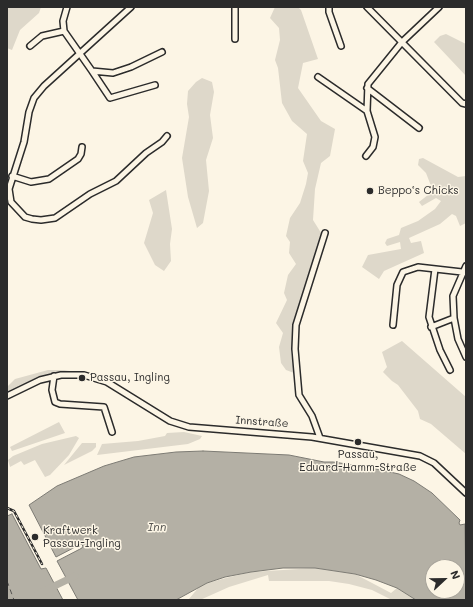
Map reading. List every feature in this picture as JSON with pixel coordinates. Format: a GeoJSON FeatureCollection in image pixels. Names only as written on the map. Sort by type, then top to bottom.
{"type":"FeatureCollection","features":[{"type":"Feature","properties":{"kind":"street"},"geometry":{"type":"LineString","coordinates":[[66,7],[63,21],[64,31],[68,39],[81,52],[110,98],[155,85]]}},
{"type":"Feature","properties":{"kind":"street"},"geometry":{"type":"LineString","coordinates":[[131,7],[44,86],[34,98],[28,112],[24,142],[12,176],[9,196],[15,207],[25,216],[32,219],[48,220],[55,218],[90,194],[116,181],[162,142],[166,136]]}},
{"type":"Feature","properties":{"kind":"street"},"geometry":{"type":"LineString","coordinates":[[235,7],[235,39]]}},
{"type":"Feature","properties":{"kind":"street"},"geometry":{"type":"LineString","coordinates":[[329,7],[329,12],[341,46]]}},
{"type":"Feature","properties":{"kind":"street"},"geometry":{"type":"LineString","coordinates":[[367,7],[462,103],[466,104]]}},
{"type":"Feature","properties":{"kind":"street"},"geometry":{"type":"LineString","coordinates":[[430,7],[435,12]]}},
{"type":"Feature","properties":{"kind":"street"},"geometry":{"type":"LineString","coordinates":[[366,156],[373,147],[375,137],[368,111],[368,84],[402,42],[439,7]]}},
{"type":"Feature","properties":{"kind":"street"},"geometry":{"type":"LineString","coordinates":[[30,46],[42,36],[64,31]]}},
{"type":"Feature","properties":{"kind":"street"},"geometry":{"type":"LineString","coordinates":[[92,71],[113,73],[131,67],[162,52]]}},
{"type":"Feature","properties":{"kind":"street"},"geometry":{"type":"LineString","coordinates":[[318,77],[368,111]]}},
{"type":"Feature","properties":{"kind":"street"},"geometry":{"type":"LineString","coordinates":[[367,88],[419,128]]}},
{"type":"Feature","properties":{"kind":"street"},"geometry":{"type":"LineString","coordinates":[[12,176],[31,182],[48,179],[78,159],[82,154],[82,146]]}},
{"type":"Feature","properties":{"kind":"street"},"geometry":{"type":"LineString","coordinates":[[320,438],[312,416],[299,395],[295,349],[296,325],[325,233]]}},
{"type":"Feature","properties":{"kind":"street"},"geometry":{"type":"LineString","coordinates":[[466,266],[462,272],[453,296],[454,318],[458,340],[466,357]]}},
{"type":"Feature","properties":{"kind":"street"},"geometry":{"type":"LineString","coordinates":[[393,325],[397,285],[403,272],[418,267],[462,272]]}},
{"type":"Feature","properties":{"kind":"street"},"geometry":{"type":"LineString","coordinates":[[435,269],[429,317],[431,327],[440,350],[450,370]]}},
{"type":"Feature","properties":{"kind":"street"},"geometry":{"type":"LineString","coordinates":[[431,327],[454,318]]}},
{"type":"Feature","properties":{"kind":"street","name":"Innstraße"},"geometry":{"type":"LineString","coordinates":[[7,396],[40,380],[54,376],[76,375],[98,378],[119,389],[170,421],[189,427],[266,432],[320,438],[392,450],[429,460],[444,470],[466,493]]}},
{"type":"Feature","properties":{"kind":"street"},"geometry":{"type":"LineString","coordinates":[[54,376],[52,390],[55,402],[60,404],[104,407],[112,432]]}},
{"type":"Feature","properties":{"kind":"shaded area"},"geometry":{"type":"Polygon","coordinates":[[[7,7],[41,7],[39,13],[20,30],[12,50],[7,48],[7,7]]]}},
{"type":"Feature","properties":{"kind":"shaded area"},"geometry":{"type":"Polygon","coordinates":[[[275,7],[298,7],[301,10],[318,59],[303,63],[298,88],[321,121],[335,129],[330,156],[321,163],[315,189],[313,220],[323,236],[295,324],[291,352],[294,373],[286,370],[281,363],[279,347],[283,333],[276,323],[287,300],[284,293],[288,275],[296,264],[289,253],[290,242],[286,236],[290,218],[300,203],[306,184],[308,173],[303,161],[307,134],[292,121],[282,103],[278,68],[275,60],[280,40],[279,28],[270,18],[275,7]]]}},
{"type":"Feature","properties":{"kind":"shaded area"},"geometry":{"type":"Polygon","coordinates":[[[446,34],[466,44],[466,76],[434,42],[440,36],[446,34]]]}},
{"type":"Feature","properties":{"kind":"shaded area"},"geometry":{"type":"Polygon","coordinates":[[[202,78],[212,82],[214,92],[210,115],[213,138],[206,160],[209,191],[203,223],[197,228],[188,197],[182,158],[189,117],[187,104],[188,91],[202,78]]]}},
{"type":"Feature","properties":{"kind":"shaded area"},"geometry":{"type":"Polygon","coordinates":[[[423,158],[458,177],[466,176],[466,223],[460,226],[456,216],[452,214],[440,224],[409,238],[411,243],[421,241],[424,253],[384,271],[379,279],[362,267],[368,255],[401,249],[400,242],[387,246],[385,243],[387,239],[399,235],[401,228],[418,221],[435,209],[441,201],[436,198],[422,206],[419,202],[433,191],[426,173],[418,165],[419,159],[423,158]]]}},
{"type":"Feature","properties":{"kind":"shaded area"},"geometry":{"type":"Polygon","coordinates":[[[166,190],[172,229],[170,244],[171,261],[164,271],[155,265],[144,243],[153,213],[149,200],[166,190]]]}},
{"type":"Feature","properties":{"kind":"shaded area"},"geometry":{"type":"Polygon","coordinates":[[[402,341],[466,397],[466,454],[431,424],[420,419],[418,411],[398,385],[383,372],[387,367],[382,352],[402,341]]]}},
{"type":"Feature","properties":{"kind":"shaded area"},"geometry":{"type":"Polygon","coordinates":[[[48,370],[75,372],[57,372],[39,378],[7,393],[7,387],[15,379],[48,370]]]}},
{"type":"Feature","properties":{"kind":"shaded area"},"geometry":{"type":"Polygon","coordinates":[[[59,422],[65,433],[12,451],[10,447],[59,422]]]}},
{"type":"Feature","properties":{"kind":"shaded area"},"geometry":{"type":"Polygon","coordinates":[[[184,432],[202,436],[200,439],[188,444],[97,455],[102,444],[138,441],[165,436],[167,433],[184,432]]]}},
{"type":"Feature","properties":{"kind":"shaded area"},"geometry":{"type":"Polygon","coordinates":[[[76,436],[79,438],[69,455],[50,475],[45,477],[35,460],[24,465],[21,461],[10,467],[8,460],[13,456],[42,444],[76,436]]]}},
{"type":"Feature","properties":{"kind":"shaded area"},"geometry":{"type":"Polygon","coordinates":[[[82,443],[96,443],[96,447],[92,451],[64,465],[82,443]]]}},
{"type":"Feature","properties":{"kind":"shaded area"},"geometry":{"type":"Polygon","coordinates":[[[315,568],[355,574],[391,593],[397,588],[416,600],[392,600],[372,590],[329,581],[269,581],[268,575],[229,587],[200,600],[188,600],[199,587],[207,583],[226,578],[251,572],[315,568]]]}},
{"type":"Feature","properties":{"kind":"water","name":"Inn"},"geometry":{"type":"Polygon","coordinates":[[[203,451],[289,455],[324,462],[367,467],[399,474],[414,481],[432,493],[460,520],[460,525],[465,524],[466,600],[416,600],[397,588],[355,574],[315,568],[283,568],[225,577],[207,583],[176,600],[78,600],[57,561],[82,548],[83,546],[81,544],[56,557],[29,505],[57,486],[104,466],[134,457],[176,452],[203,451]]]}},
{"type":"Feature","properties":{"kind":"water"},"geometry":{"type":"Polygon","coordinates":[[[12,514],[41,569],[46,568],[63,600],[7,600],[7,516],[12,514]]]}},
{"type":"Feature","properties":{"kind":"waterway","name":"Inn"},"geometry":{"type":"LineString","coordinates":[[31,600],[44,591],[75,576]]}},
{"type":"Feature","properties":{"kind":"ferry route"},"geometry":{"type":"LineString","coordinates":[[7,581],[14,600]]}},
{"type":"Feature","properties":{"kind":"railway"},"geometry":{"type":"LineString","coordinates":[[7,508],[14,511],[42,564]]}},
{"type":"Feature","properties":{"kind":"place","name":"Beppo‘s Chicks"},"geometry":{"type":"Point","coordinates":[370,191]}},
{"type":"Feature","properties":{"kind":"place","name":"Passau, Ingling"},"geometry":{"type":"Point","coordinates":[82,378]}},
{"type":"Feature","properties":{"kind":"place","name":"Passau, Eduard-Hamm-Straße"},"geometry":{"type":"Point","coordinates":[358,442]}},
{"type":"Feature","properties":{"kind":"place","name":"Kraftwerk Passau-Ingling"},"geometry":{"type":"Point","coordinates":[35,537]}}]}
